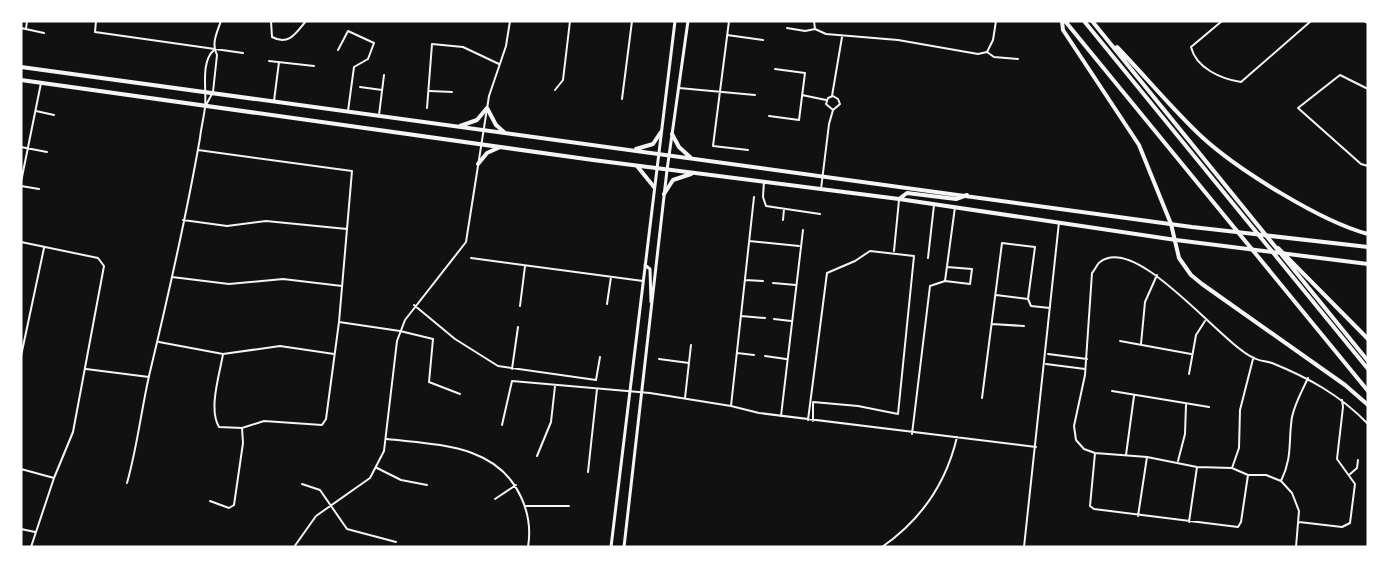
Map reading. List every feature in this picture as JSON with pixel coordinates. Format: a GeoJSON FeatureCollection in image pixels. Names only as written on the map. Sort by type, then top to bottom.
{"type":"FeatureCollection","features":[{"type":"Feature","properties":{"kind":"main road"},"geometry":{"type":"LineString","coordinates":[[611,547],[675,21]]}},
{"type":"Feature","properties":{"kind":"main road"},"geometry":{"type":"LineString","coordinates":[[624,547],[664,194],[688,21]]}},
{"type":"Feature","properties":{"kind":"main road"},"geometry":{"type":"LineString","coordinates":[[1063,21],[1063,30],[1145,156],[1171,224],[1179,258],[1191,276],[1345,385],[1368,405]]}},
{"type":"Feature","properties":{"kind":"main road"},"geometry":{"type":"LineString","coordinates":[[1063,21],[1368,391]]}},
{"type":"Feature","properties":{"kind":"main road"},"geometry":{"type":"LineString","coordinates":[[1084,21],[1368,369]]}},
{"type":"Feature","properties":{"kind":"main road"},"geometry":{"type":"LineString","coordinates":[[1092,21],[1368,361]]}},
{"type":"Feature","properties":{"kind":"main road"},"geometry":{"type":"LineString","coordinates":[[1103,34],[1190,125],[1220,151],[1329,220],[1368,234]]}},
{"type":"Feature","properties":{"kind":"main road"},"geometry":{"type":"LineString","coordinates":[[21,67],[1192,227],[1315,243],[1368,247]]}},
{"type":"Feature","properties":{"kind":"main road"},"geometry":{"type":"LineString","coordinates":[[21,81],[636,166],[899,199],[1176,240],[1368,264]]}},
{"type":"Feature","properties":{"kind":"main road"},"geometry":{"type":"LineString","coordinates":[[458,127],[477,120],[487,108],[496,125],[505,133]]}},
{"type":"Feature","properties":{"kind":"main road"},"geometry":{"type":"LineString","coordinates":[[633,150],[653,144],[661,132]]}},
{"type":"Feature","properties":{"kind":"main road"},"geometry":{"type":"LineString","coordinates":[[672,134],[679,147],[691,158]]}},
{"type":"Feature","properties":{"kind":"main road"},"geometry":{"type":"LineString","coordinates":[[477,164],[487,153],[500,147]]}},
{"type":"Feature","properties":{"kind":"main road"},"geometry":{"type":"LineString","coordinates":[[636,166],[654,187]]}},
{"type":"Feature","properties":{"kind":"main road"},"geometry":{"type":"LineString","coordinates":[[664,194],[673,180],[693,173]]}},
{"type":"Feature","properties":{"kind":"main road"},"geometry":{"type":"LineString","coordinates":[[899,199],[907,192],[956,199],[968,195]]}},
{"type":"Feature","properties":{"kind":"main road"},"geometry":{"type":"LineString","coordinates":[[1268,238],[1306,273],[1368,339]]}},
{"type":"Feature","properties":{"kind":"main road"},"geometry":{"type":"LineString","coordinates":[[645,265],[650,270],[652,307]]}},
{"type":"Feature","properties":{"kind":"street"},"geometry":{"type":"LineString","coordinates":[[26,28],[27,21]]}},
{"type":"Feature","properties":{"kind":"street"},"geometry":{"type":"LineString","coordinates":[[96,21],[95,32],[243,53]]}},
{"type":"Feature","properties":{"kind":"street"},"geometry":{"type":"LineString","coordinates":[[127,483],[136,452],[149,377],[159,342],[198,150],[206,105],[204,91],[209,54],[214,50],[221,21]]}},
{"type":"Feature","properties":{"kind":"street"},"geometry":{"type":"LineString","coordinates":[[271,21],[272,37],[285,41],[290,40],[306,21]]}},
{"type":"Feature","properties":{"kind":"street"},"geometry":{"type":"LineString","coordinates":[[294,547],[316,516],[348,495],[376,468],[387,439],[400,331],[414,305],[466,242],[487,108],[506,46],[510,21]]}},
{"type":"Feature","properties":{"kind":"street"},"geometry":{"type":"LineString","coordinates":[[555,90],[562,80],[570,21]]}},
{"type":"Feature","properties":{"kind":"street"},"geometry":{"type":"LineString","coordinates":[[622,99],[632,21]]}},
{"type":"Feature","properties":{"kind":"street"},"geometry":{"type":"LineString","coordinates":[[729,21],[713,146],[748,150]]}},
{"type":"Feature","properties":{"kind":"street"},"geometry":{"type":"LineString","coordinates":[[814,21],[815,28]]}},
{"type":"Feature","properties":{"kind":"street"},"geometry":{"type":"LineString","coordinates":[[788,28],[806,31],[815,28],[826,34],[898,40],[978,54],[987,52],[991,46],[996,21]]}},
{"type":"Feature","properties":{"kind":"street"},"geometry":{"type":"LineString","coordinates":[[1222,21],[1191,47],[1193,58],[1199,65],[1231,81],[1242,82],[1311,21]]}},
{"type":"Feature","properties":{"kind":"street"},"geometry":{"type":"LineString","coordinates":[[1364,21],[1368,23]]}},
{"type":"Feature","properties":{"kind":"street"},"geometry":{"type":"LineString","coordinates":[[21,28],[44,33]]}},
{"type":"Feature","properties":{"kind":"street"},"geometry":{"type":"LineString","coordinates":[[338,50],[348,32],[374,42],[368,59],[354,66],[348,111]]}},
{"type":"Feature","properties":{"kind":"street"},"geometry":{"type":"LineString","coordinates":[[728,35],[763,40]]}},
{"type":"Feature","properties":{"kind":"street"},"geometry":{"type":"LineString","coordinates":[[802,95],[827,100],[832,96],[842,36]]}},
{"type":"Feature","properties":{"kind":"street"},"geometry":{"type":"LineString","coordinates":[[427,108],[432,44],[463,47],[500,64]]}},
{"type":"Feature","properties":{"kind":"street"},"geometry":{"type":"LineString","coordinates":[[206,105],[213,92],[217,55],[214,50]]}},
{"type":"Feature","properties":{"kind":"street"},"geometry":{"type":"LineString","coordinates":[[987,52],[994,57],[1018,59]]}},
{"type":"Feature","properties":{"kind":"street"},"geometry":{"type":"LineString","coordinates":[[269,60],[314,66]]}},
{"type":"Feature","properties":{"kind":"street"},"geometry":{"type":"LineString","coordinates":[[274,101],[279,62]]}},
{"type":"Feature","properties":{"kind":"street"},"geometry":{"type":"LineString","coordinates":[[769,116],[799,120],[805,73],[775,69]]}},
{"type":"Feature","properties":{"kind":"street"},"geometry":{"type":"LineString","coordinates":[[379,115],[384,75]]}},
{"type":"Feature","properties":{"kind":"street"},"geometry":{"type":"LineString","coordinates":[[1368,88],[1340,75],[1298,108],[1361,164],[1368,166]]}},
{"type":"Feature","properties":{"kind":"street"},"geometry":{"type":"LineString","coordinates":[[39,189],[21,184],[41,83]]}},
{"type":"Feature","properties":{"kind":"street"},"geometry":{"type":"LineString","coordinates":[[360,87],[382,90]]}},
{"type":"Feature","properties":{"kind":"street"},"geometry":{"type":"LineString","coordinates":[[679,88],[755,94]]}},
{"type":"Feature","properties":{"kind":"street"},"geometry":{"type":"LineString","coordinates":[[430,91],[452,92]]}},
{"type":"Feature","properties":{"kind":"street"},"geometry":{"type":"LineString","coordinates":[[832,96],[840,102],[838,108],[833,110]]}},
{"type":"Feature","properties":{"kind":"street"},"geometry":{"type":"LineString","coordinates":[[827,100],[828,107],[833,110]]}},
{"type":"Feature","properties":{"kind":"street"},"geometry":{"type":"LineString","coordinates":[[821,189],[833,110]]}},
{"type":"Feature","properties":{"kind":"street"},"geometry":{"type":"LineString","coordinates":[[36,111],[54,115]]}},
{"type":"Feature","properties":{"kind":"street"},"geometry":{"type":"LineString","coordinates":[[21,147],[47,152]]}},
{"type":"Feature","properties":{"kind":"street"},"geometry":{"type":"LineString","coordinates":[[198,150],[352,171],[339,322],[326,419],[322,425],[264,421],[242,428],[219,427],[215,420],[223,354]]}},
{"type":"Feature","properties":{"kind":"street"},"geometry":{"type":"LineString","coordinates":[[764,181],[764,204],[820,214]]}},
{"type":"Feature","properties":{"kind":"street"},"geometry":{"type":"LineString","coordinates":[[731,406],[754,197]]}},
{"type":"Feature","properties":{"kind":"street"},"geometry":{"type":"LineString","coordinates":[[894,251],[899,199]]}},
{"type":"Feature","properties":{"kind":"street"},"geometry":{"type":"LineString","coordinates":[[928,258],[934,204]]}},
{"type":"Feature","properties":{"kind":"street"},"geometry":{"type":"LineString","coordinates":[[945,281],[955,207]]}},
{"type":"Feature","properties":{"kind":"street"},"geometry":{"type":"LineString","coordinates":[[783,220],[784,209]]}},
{"type":"Feature","properties":{"kind":"street"},"geometry":{"type":"LineString","coordinates":[[183,220],[227,226],[266,221],[347,229]]}},
{"type":"Feature","properties":{"kind":"street"},"geometry":{"type":"LineString","coordinates":[[1024,547],[1046,364],[1059,222]]}},
{"type":"Feature","properties":{"kind":"street"},"geometry":{"type":"LineString","coordinates":[[781,416],[803,230]]}},
{"type":"Feature","properties":{"kind":"street"},"geometry":{"type":"LineString","coordinates":[[749,241],[801,246]]}},
{"type":"Feature","properties":{"kind":"street"},"geometry":{"type":"LineString","coordinates":[[21,242],[98,258],[104,266],[73,432],[54,478],[31,547]]}},
{"type":"Feature","properties":{"kind":"street"},"geometry":{"type":"LineString","coordinates":[[982,398],[1002,243],[1035,247],[1028,299],[1031,306],[1050,308]]}},
{"type":"Feature","properties":{"kind":"street"},"geometry":{"type":"LineString","coordinates":[[21,356],[44,248]]}},
{"type":"Feature","properties":{"kind":"street"},"geometry":{"type":"LineString","coordinates":[[813,402],[898,414],[914,256],[894,251],[870,250],[855,261],[827,273],[813,402],[813,421]]}},
{"type":"Feature","properties":{"kind":"street"},"geometry":{"type":"LineString","coordinates":[[471,258],[643,281]]}},
{"type":"Feature","properties":{"kind":"street"},"geometry":{"type":"LineString","coordinates":[[1296,547],[1299,522],[1296,501],[1281,481],[1266,475],[1248,475],[1232,468],[1197,467],[1178,461],[1095,453],[1084,449],[1074,433],[1086,369],[1092,273],[1100,262],[1111,258],[1137,264],[1157,275],[1204,321],[1253,358],[1308,378],[1353,407],[1368,424]]}},
{"type":"Feature","properties":{"kind":"street"},"geometry":{"type":"LineString","coordinates":[[520,306],[525,266]]}},
{"type":"Feature","properties":{"kind":"street"},"geometry":{"type":"LineString","coordinates":[[912,434],[930,286],[945,281],[970,284],[972,269],[947,267]]}},
{"type":"Feature","properties":{"kind":"street"},"geometry":{"type":"LineString","coordinates":[[1141,344],[1145,302],[1157,275]]}},
{"type":"Feature","properties":{"kind":"street"},"geometry":{"type":"LineString","coordinates":[[607,304],[611,277]]}},
{"type":"Feature","properties":{"kind":"street"},"geometry":{"type":"LineString","coordinates":[[172,278],[229,284],[283,279],[342,286]]}},
{"type":"Feature","properties":{"kind":"street"},"geometry":{"type":"LineString","coordinates":[[744,280],[763,281]]}},
{"type":"Feature","properties":{"kind":"street"},"geometry":{"type":"LineString","coordinates":[[773,283],[796,285]]}},
{"type":"Feature","properties":{"kind":"street"},"geometry":{"type":"LineString","coordinates":[[995,295],[1028,299]]}},
{"type":"Feature","properties":{"kind":"street"},"geometry":{"type":"LineString","coordinates":[[414,305],[463,344],[498,366],[596,380],[600,357]]}},
{"type":"Feature","properties":{"kind":"street"},"geometry":{"type":"LineString","coordinates":[[741,316],[765,318]]}},
{"type":"Feature","properties":{"kind":"street"},"geometry":{"type":"LineString","coordinates":[[774,319],[791,321]]}},
{"type":"Feature","properties":{"kind":"street"},"geometry":{"type":"LineString","coordinates":[[1189,374],[1191,354],[1198,328],[1204,321]]}},
{"type":"Feature","properties":{"kind":"street"},"geometry":{"type":"LineString","coordinates":[[339,322],[400,331],[433,339],[429,382],[460,394]]}},
{"type":"Feature","properties":{"kind":"street"},"geometry":{"type":"LineString","coordinates":[[992,324],[1024,326]]}},
{"type":"Feature","properties":{"kind":"street"},"geometry":{"type":"LineString","coordinates":[[513,369],[518,327]]}},
{"type":"Feature","properties":{"kind":"street"},"geometry":{"type":"LineString","coordinates":[[1120,341],[1191,354]]}},
{"type":"Feature","properties":{"kind":"street"},"geometry":{"type":"LineString","coordinates":[[159,342],[223,354],[280,346],[334,354]]}},
{"type":"Feature","properties":{"kind":"street"},"geometry":{"type":"LineString","coordinates":[[685,398],[692,345]]}},
{"type":"Feature","properties":{"kind":"street"},"geometry":{"type":"LineString","coordinates":[[737,353],[754,356]]}},
{"type":"Feature","properties":{"kind":"street"},"geometry":{"type":"LineString","coordinates":[[1047,354],[1087,359]]}},
{"type":"Feature","properties":{"kind":"street"},"geometry":{"type":"LineString","coordinates":[[765,356],[786,359]]}},
{"type":"Feature","properties":{"kind":"street"},"geometry":{"type":"LineString","coordinates":[[1232,468],[1239,448],[1240,410],[1253,358]]}},
{"type":"Feature","properties":{"kind":"street"},"geometry":{"type":"LineString","coordinates":[[659,359],[689,363]]}},
{"type":"Feature","properties":{"kind":"street"},"geometry":{"type":"LineString","coordinates":[[1046,364],[1086,369]]}},
{"type":"Feature","properties":{"kind":"street"},"geometry":{"type":"LineString","coordinates":[[86,369],[149,377]]}},
{"type":"Feature","properties":{"kind":"street"},"geometry":{"type":"LineString","coordinates":[[1281,481],[1290,460],[1295,408],[1308,378]]}},
{"type":"Feature","properties":{"kind":"street"},"geometry":{"type":"LineString","coordinates":[[502,425],[512,381],[630,390],[813,421],[1036,447]]}},
{"type":"Feature","properties":{"kind":"street"},"geometry":{"type":"LineString","coordinates":[[537,456],[550,422],[555,386]]}},
{"type":"Feature","properties":{"kind":"street"},"geometry":{"type":"LineString","coordinates":[[588,472],[597,389]]}},
{"type":"Feature","properties":{"kind":"street"},"geometry":{"type":"LineString","coordinates":[[1112,391],[1209,407]]}},
{"type":"Feature","properties":{"kind":"street"},"geometry":{"type":"LineString","coordinates":[[1126,455],[1134,396]]}},
{"type":"Feature","properties":{"kind":"street"},"geometry":{"type":"LineString","coordinates":[[1299,522],[1346,526],[1350,523],[1355,484],[1337,459],[1342,400]]}},
{"type":"Feature","properties":{"kind":"street"},"geometry":{"type":"LineString","coordinates":[[808,420],[813,402]]}},
{"type":"Feature","properties":{"kind":"street"},"geometry":{"type":"LineString","coordinates":[[1178,461],[1185,434],[1186,405]]}},
{"type":"Feature","properties":{"kind":"street"},"geometry":{"type":"LineString","coordinates":[[210,501],[229,508],[234,505],[243,443],[242,428]]}},
{"type":"Feature","properties":{"kind":"street"},"geometry":{"type":"LineString","coordinates":[[882,547],[907,526],[933,496],[948,467],[957,437]]}},
{"type":"Feature","properties":{"kind":"street"},"geometry":{"type":"LineString","coordinates":[[387,439],[477,453],[495,463],[516,485],[525,507],[531,529],[528,547]]}},
{"type":"Feature","properties":{"kind":"street"},"geometry":{"type":"LineString","coordinates":[[1095,453],[1090,506],[1094,509],[1138,516],[1238,527],[1241,522],[1248,475]]}},
{"type":"Feature","properties":{"kind":"street"},"geometry":{"type":"LineString","coordinates":[[1138,516],[1147,457]]}},
{"type":"Feature","properties":{"kind":"street"},"geometry":{"type":"LineString","coordinates":[[1349,475],[1357,468],[1358,460]]}},
{"type":"Feature","properties":{"kind":"street"},"geometry":{"type":"LineString","coordinates":[[1189,522],[1197,467]]}},
{"type":"Feature","properties":{"kind":"street"},"geometry":{"type":"LineString","coordinates":[[376,468],[401,480],[427,485]]}},
{"type":"Feature","properties":{"kind":"street"},"geometry":{"type":"LineString","coordinates":[[21,469],[54,478]]}},
{"type":"Feature","properties":{"kind":"street"},"geometry":{"type":"LineString","coordinates":[[302,484],[320,490],[347,529],[396,542]]}},
{"type":"Feature","properties":{"kind":"street"},"geometry":{"type":"LineString","coordinates":[[495,499],[516,485]]}},
{"type":"Feature","properties":{"kind":"street"},"geometry":{"type":"LineString","coordinates":[[525,507],[569,506]]}},
{"type":"Feature","properties":{"kind":"street"},"geometry":{"type":"LineString","coordinates":[[21,529],[35,531]]}}]}
